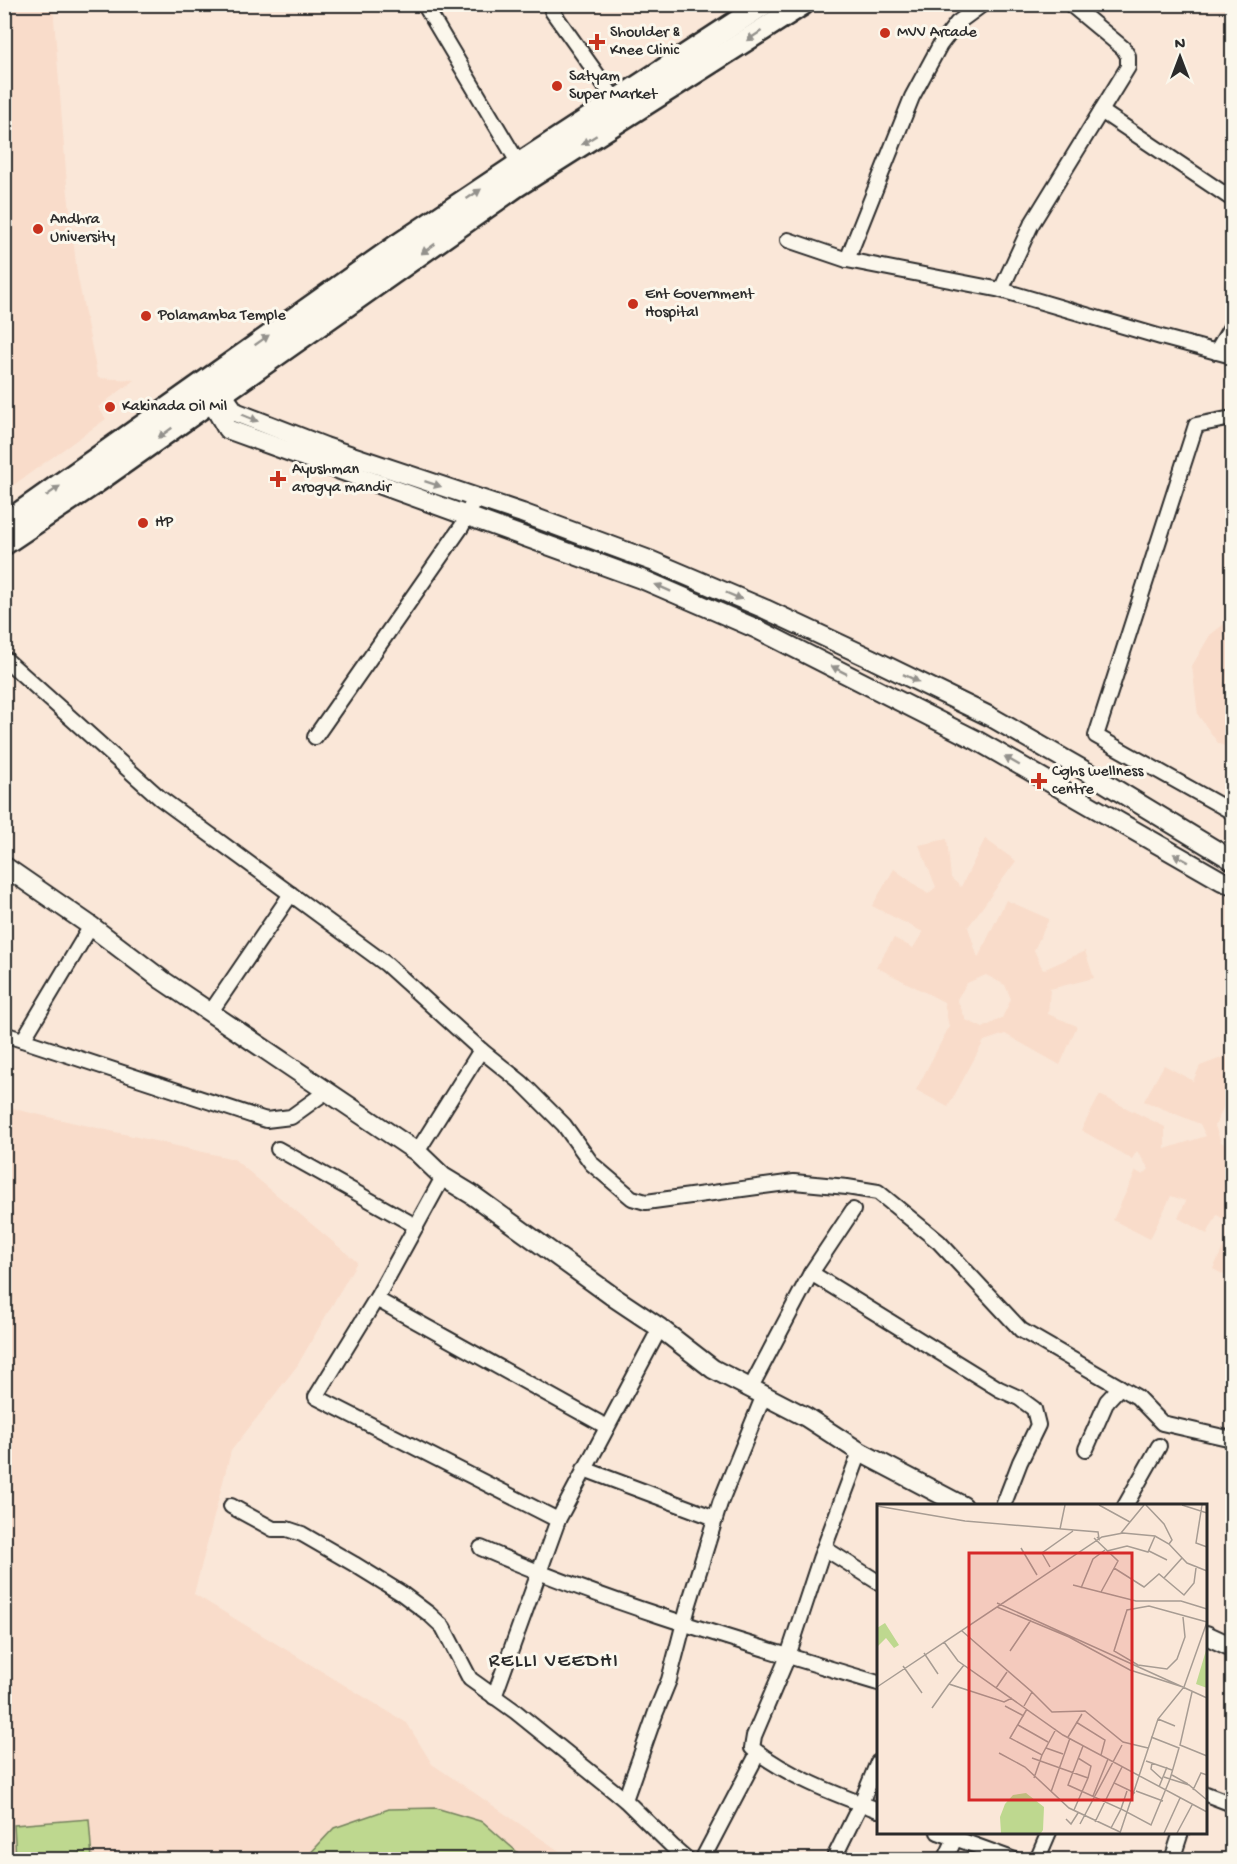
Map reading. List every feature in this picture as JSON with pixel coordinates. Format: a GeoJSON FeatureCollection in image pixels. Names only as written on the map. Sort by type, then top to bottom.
{"type":"FeatureCollection","features":[{"type":"Feature","properties":{"kind":"main road"},"geometry":{"type":"LineString","coordinates":[[4,544],[211,389],[366,267],[764,4]]}},
{"type":"Feature","properties":{"kind":"main road"},"geometry":{"type":"LineString","coordinates":[[4,524],[90,465],[211,389],[515,187],[803,4]]}},
{"type":"Feature","properties":{"kind":"street"},"geometry":{"type":"LineString","coordinates":[[424,4],[519,164]]}},
{"type":"Feature","properties":{"kind":"street"},"geometry":{"type":"LineString","coordinates":[[550,4],[552,11],[616,101]]}},
{"type":"Feature","properties":{"kind":"street"},"geometry":{"type":"LineString","coordinates":[[847,260],[912,98],[940,45],[957,23],[982,4]]}},
{"type":"Feature","properties":{"kind":"street"},"geometry":{"type":"LineString","coordinates":[[1001,290],[1031,225],[1128,67],[1128,56],[1123,48],[1070,4]]}},
{"type":"Feature","properties":{"kind":"street"},"geometry":{"type":"LineString","coordinates":[[1101,111],[1233,199]]}},
{"type":"Feature","properties":{"kind":"street"},"geometry":{"type":"LineString","coordinates":[[789,240],[847,260],[1001,290],[1233,356]]}},
{"type":"Feature","properties":{"kind":"street"},"geometry":{"type":"LineString","coordinates":[[1216,352],[1233,325]]}},
{"type":"Feature","properties":{"kind":"street"},"geometry":{"type":"LineString","coordinates":[[211,389],[235,412],[321,455],[467,515],[644,580],[756,629],[976,740],[1157,845],[1233,885]]}},
{"type":"Feature","properties":{"kind":"street"},"geometry":{"type":"LineString","coordinates":[[1233,418],[1196,425],[1096,736],[1233,813]]}},
{"type":"Feature","properties":{"kind":"street"},"geometry":{"type":"LineString","coordinates":[[321,455],[475,497],[652,561],[765,609],[992,717],[1233,860]]}},
{"type":"Feature","properties":{"kind":"street"},"geometry":{"type":"LineString","coordinates":[[315,737],[462,526],[475,497]]}},
{"type":"Feature","properties":{"kind":"street"},"geometry":{"type":"LineString","coordinates":[[4,658],[160,798],[386,964],[481,1050],[522,1083],[564,1125],[592,1164],[632,1198],[646,1202],[794,1182],[878,1192],[939,1242],[1021,1330],[1137,1396],[1162,1423],[1233,1439]]}},
{"type":"Feature","properties":{"kind":"street"},"geometry":{"type":"LineString","coordinates":[[4,866],[92,926],[162,980],[417,1152],[443,1177],[471,1194],[660,1328],[713,1369],[806,1417],[860,1452],[959,1504]]}},
{"type":"Feature","properties":{"kind":"street"},"geometry":{"type":"LineString","coordinates":[[210,1013],[291,894]]}},
{"type":"Feature","properties":{"kind":"street"},"geometry":{"type":"LineString","coordinates":[[23,1040],[92,926]]}},
{"type":"Feature","properties":{"kind":"street"},"geometry":{"type":"LineString","coordinates":[[4,1034],[266,1120],[291,1117],[327,1091]]}},
{"type":"Feature","properties":{"kind":"street"},"geometry":{"type":"LineString","coordinates":[[417,1152],[481,1050]]}},
{"type":"Feature","properties":{"kind":"street"},"geometry":{"type":"LineString","coordinates":[[278,1149],[416,1226]]}},
{"type":"Feature","properties":{"kind":"street"},"geometry":{"type":"LineString","coordinates":[[443,1177],[376,1299],[316,1397],[558,1520]]}},
{"type":"Feature","properties":{"kind":"street"},"geometry":{"type":"LineString","coordinates":[[625,1800],[669,1680],[715,1518],[757,1391],[812,1273],[853,1210]]}},
{"type":"Feature","properties":{"kind":"street"},"geometry":{"type":"LineString","coordinates":[[812,1273],[1034,1409],[1038,1425],[1020,1462],[1005,1504]]}},
{"type":"Feature","properties":{"kind":"street"},"geometry":{"type":"LineString","coordinates":[[376,1299],[607,1427]]}},
{"type":"Feature","properties":{"kind":"street"},"geometry":{"type":"LineString","coordinates":[[494,1697],[558,1520],[660,1328]]}},
{"type":"Feature","properties":{"kind":"street"},"geometry":{"type":"LineString","coordinates":[[1086,1449],[1107,1401],[1120,1387]]}},
{"type":"Feature","properties":{"kind":"street"},"geometry":{"type":"LineString","coordinates":[[1126,1504],[1159,1446]]}},
{"type":"Feature","properties":{"kind":"street"},"geometry":{"type":"LineString","coordinates":[[860,1452],[824,1548],[788,1656],[752,1742],[752,1748],[830,1792],[877,1809]]}},
{"type":"Feature","properties":{"kind":"street"},"geometry":{"type":"LineString","coordinates":[[584,1469],[715,1518]]}},
{"type":"Feature","properties":{"kind":"street"},"geometry":{"type":"LineString","coordinates":[[231,1506],[273,1529],[287,1529],[302,1534],[401,1593],[443,1627],[470,1679],[516,1712],[625,1800],[688,1860]]}},
{"type":"Feature","properties":{"kind":"street"},"geometry":{"type":"LineString","coordinates":[[481,1548],[539,1573],[684,1623],[877,1682]]}},
{"type":"Feature","properties":{"kind":"street"},"geometry":{"type":"LineString","coordinates":[[824,1548],[877,1581]]}},
{"type":"Feature","properties":{"kind":"street"},"geometry":{"type":"LineString","coordinates":[[1207,1635],[1233,1647]]}},
{"type":"Feature","properties":{"kind":"street"},"geometry":{"type":"LineString","coordinates":[[702,1860],[758,1753]]}},
{"type":"Feature","properties":{"kind":"street"},"geometry":{"type":"LineString","coordinates":[[833,1860],[877,1767]]}},
{"type":"Feature","properties":{"kind":"street"},"geometry":{"type":"LineString","coordinates":[[1207,1794],[1233,1804]]}},
{"type":"Feature","properties":{"kind":"street"},"geometry":{"type":"LineString","coordinates":[[1037,1860],[1050,1834]]}},
{"type":"Feature","properties":{"kind":"street"},"geometry":{"type":"LineString","coordinates":[[1172,1860],[1181,1834]]}},
{"type":"Feature","properties":{"kind":"street"},"geometry":{"type":"LineString","coordinates":[[945,1860],[956,1836],[1015,1860]]}},
{"type":"Feature","properties":{"kind":"shaded area","name":"Andhra University"},"geometry":{"type":"Polygon","coordinates":[[[5,4],[53,5],[67,185],[77,273],[98,378],[135,380],[98,407],[106,419],[5,491],[5,4]]]}},
{"type":"Feature","properties":{"kind":"shaded area"},"geometry":{"type":"Polygon","coordinates":[[[1232,618],[1232,750],[1218,743],[1198,715],[1192,666],[1210,635],[1232,618]]]}},
{"type":"Feature","properties":{"kind":"shaded area"},"geometry":{"type":"Polygon","coordinates":[[[947,839],[951,878],[961,887],[985,839],[1016,861],[968,927],[978,958],[1006,900],[1049,919],[1034,950],[1043,970],[1085,951],[1094,978],[1050,989],[1048,1014],[1077,1026],[1060,1065],[1005,1034],[984,1041],[948,1107],[916,1090],[949,1027],[944,1002],[876,967],[894,938],[913,948],[923,932],[872,906],[894,869],[928,894],[936,887],[919,845],[947,839]],[[986,975],[967,983],[957,999],[966,1020],[983,1028],[1002,1018],[1011,999],[1005,985],[986,975]]]}},
{"type":"Feature","properties":{"kind":"shaded area"},"geometry":{"type":"Polygon","coordinates":[[[1232,1054],[1232,1104],[1223,1108],[1215,1126],[1221,1142],[1232,1148],[1232,1224],[1217,1215],[1207,1234],[1178,1218],[1186,1201],[1171,1196],[1150,1239],[1113,1220],[1136,1171],[1143,1175],[1149,1169],[1137,1151],[1132,1159],[1081,1130],[1100,1095],[1165,1127],[1165,1149],[1206,1136],[1200,1124],[1144,1101],[1164,1065],[1193,1081],[1200,1066],[1232,1054]]]}},
{"type":"Feature","properties":{"kind":"shaded area"},"geometry":{"type":"Polygon","coordinates":[[[5,1107],[234,1159],[357,1262],[297,1366],[231,1451],[194,1594],[407,1723],[432,1764],[571,1859],[5,1860],[5,1107]]]}},
{"type":"Feature","properties":{"kind":"shaded area"},"geometry":{"type":"Polygon","coordinates":[[[1232,1229],[1232,1279],[1213,1269],[1232,1229]]]}},
{"type":"Feature","properties":{"kind":"green space"},"geometry":{"type":"Polygon","coordinates":[[[436,1808],[483,1822],[525,1859],[305,1859],[334,1828],[389,1809],[436,1808]]]}},
{"type":"Feature","properties":{"kind":"green space"},"geometry":{"type":"Polygon","coordinates":[[[89,1819],[92,1859],[16,1859],[14,1825],[89,1819]]]}},
{"type":"Feature","properties":{"kind":"place","name":"MVV Arcade"},"geometry":{"type":"Point","coordinates":[885,33]}},
{"type":"Feature","properties":{"kind":"place","name":"Shoulder & Knee Clinic"},"geometry":{"type":"Point","coordinates":[597,42]}},
{"type":"Feature","properties":{"kind":"place","name":"Satyam Super Market"},"geometry":{"type":"Point","coordinates":[557,86]}},
{"type":"Feature","properties":{"kind":"place","name":"Andhra University"},"geometry":{"type":"Point","coordinates":[38,229]}},
{"type":"Feature","properties":{"kind":"place","name":"Ent Government Hospital"},"geometry":{"type":"Point","coordinates":[633,304]}},
{"type":"Feature","properties":{"kind":"place","name":"Polamamba Temple"},"geometry":{"type":"Point","coordinates":[146,316]}},
{"type":"Feature","properties":{"kind":"place","name":"Kakinada Oil Mil"},"geometry":{"type":"Point","coordinates":[110,407]}},
{"type":"Feature","properties":{"kind":"place","name":"Ayushman arogya mandir"},"geometry":{"type":"Point","coordinates":[278,479]}},
{"type":"Feature","properties":{"kind":"place","name":"HP"},"geometry":{"type":"Point","coordinates":[143,523]}},
{"type":"Feature","properties":{"kind":"place","name":"Cghs wellness centre"},"geometry":{"type":"Point","coordinates":[1039,781]}},
{"type":"Feature","properties":{"kind":"district","name":"RELLI VEEDHI"},"geometry":{"type":"Point","coordinates":[554,1662]}}]}
